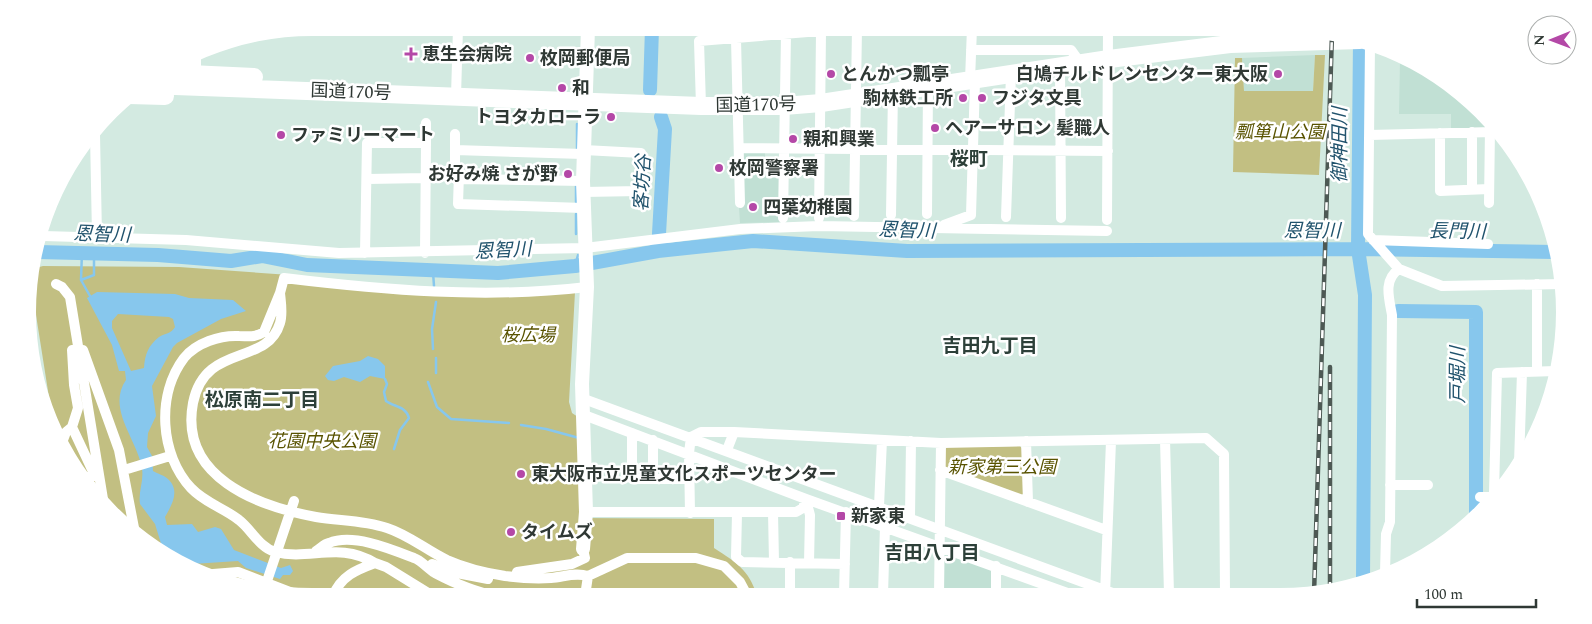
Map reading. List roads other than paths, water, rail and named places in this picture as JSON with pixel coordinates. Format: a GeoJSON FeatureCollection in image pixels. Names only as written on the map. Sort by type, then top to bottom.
{"type":"FeatureCollection","features":[{"type":"Feature","properties":{"kind":"highway","name":"国道170号"},"geometry":{"type":"LineString","coordinates":[[156,85],[585,100],[701,106],[784,106],[821,103],[1108,60],[1230,36],[1280,36]]}},
{"type":"Feature","properties":{"kind":"highway"},"geometry":{"type":"LineString","coordinates":[[181,70],[194,66],[264,78],[300,90]]}},
{"type":"Feature","properties":{"kind":"highway"},"geometry":{"type":"LineString","coordinates":[[140,96],[265,97],[300,90]]}},
{"type":"Feature","properties":{"kind":"street"},"geometry":{"type":"LineString","coordinates":[[456,96],[458,36]]}},
{"type":"Feature","properties":{"kind":"street"},"geometry":{"type":"LineString","coordinates":[[315,552],[329,542],[364,542],[390,548],[469,576],[500,580],[508,573],[572,564],[585,558],[583,549],[586,512],[584,399],[582,384],[587,285],[583,186],[588,36]]}},
{"type":"Feature","properties":{"kind":"street"},"geometry":{"type":"LineString","coordinates":[[701,106],[699,41],[766,36]]}},
{"type":"Feature","properties":{"kind":"street"},"geometry":{"type":"LineString","coordinates":[[783,218],[786,36]]}},
{"type":"Feature","properties":{"kind":"street"},"geometry":{"type":"LineString","coordinates":[[819,218],[821,36]]}},
{"type":"Feature","properties":{"kind":"street"},"geometry":{"type":"LineString","coordinates":[[854,216],[857,36]]}},
{"type":"Feature","properties":{"kind":"street"},"geometry":{"type":"LineString","coordinates":[[941,226],[971,215],[973,151],[972,36]]}},
{"type":"Feature","properties":{"kind":"street"},"geometry":{"type":"LineString","coordinates":[[1107,220],[1108,36]]}},
{"type":"Feature","properties":{"kind":"street"},"geometry":{"type":"LineString","coordinates":[[736,39],[740,203]]}},
{"type":"Feature","properties":{"kind":"street"},"geometry":{"type":"LineString","coordinates":[[1363,49],[1369,135],[1368,234],[1374,242],[1396,266],[1442,286],[1554,284]]}},
{"type":"Feature","properties":{"kind":"street"},"geometry":{"type":"LineString","coordinates":[[971,50],[1071,50],[1081,64]]}},
{"type":"Feature","properties":{"kind":"street"},"geometry":{"type":"LineString","coordinates":[[1060,67],[1060,218]]}},
{"type":"Feature","properties":{"kind":"street"},"geometry":{"type":"LineString","coordinates":[[1006,217],[1011,74]]}},
{"type":"Feature","properties":{"kind":"street"},"geometry":{"type":"LineString","coordinates":[[927,214],[928,86]]}},
{"type":"Feature","properties":{"kind":"street"},"geometry":{"type":"LineString","coordinates":[[891,215],[893,91]]}},
{"type":"Feature","properties":{"kind":"street"},"geometry":{"type":"LineString","coordinates":[[425,253],[426,123]]}},
{"type":"Feature","properties":{"kind":"street"},"geometry":{"type":"LineString","coordinates":[[1369,135],[1488,131]]}},
{"type":"Feature","properties":{"kind":"street"},"geometry":{"type":"LineString","coordinates":[[1472,132],[1472,190]]}},
{"type":"Feature","properties":{"kind":"street"},"geometry":{"type":"LineString","coordinates":[[1440,133],[1440,191],[1489,189]]}},
{"type":"Feature","properties":{"kind":"street"},"geometry":{"type":"LineString","coordinates":[[455,134],[454,166],[458,179],[458,204],[583,208]]}},
{"type":"Feature","properties":{"kind":"street"},"geometry":{"type":"LineString","coordinates":[[1489,203],[1491,135]]}},
{"type":"Feature","properties":{"kind":"street"},"geometry":{"type":"LineString","coordinates":[[95,141],[97,236]]}},
{"type":"Feature","properties":{"kind":"street"},"geometry":{"type":"LineString","coordinates":[[365,252],[368,143],[426,143]]}},
{"type":"Feature","properties":{"kind":"street"},"geometry":{"type":"LineString","coordinates":[[739,148],[1108,151]]}},
{"type":"Feature","properties":{"kind":"street"},"geometry":{"type":"LineString","coordinates":[[455,150],[641,153],[640,191],[458,179]]}},
{"type":"Feature","properties":{"kind":"street"},"geometry":{"type":"LineString","coordinates":[[367,178],[426,178]]}},
{"type":"Feature","properties":{"kind":"street"},"geometry":{"type":"LineString","coordinates":[[47,236],[186,240],[339,253],[425,253],[585,250],[658,238],[740,229],[792,226],[941,226],[1107,231]]}},
{"type":"Feature","properties":{"kind":"street"},"geometry":{"type":"LineString","coordinates":[[1374,242],[1488,244]]}},
{"type":"Feature","properties":{"kind":"street"},"geometry":{"type":"LineString","coordinates":[[1386,567],[1386,534],[1390,522],[1392,315],[1389,282],[1396,266]]}},
{"type":"Feature","properties":{"kind":"street"},"geometry":{"type":"LineString","coordinates":[[420,588],[392,570],[365,557],[346,552],[284,554],[272,551],[260,544],[244,524],[191,488],[170,456],[166,427],[166,409],[175,374],[185,358],[196,348],[212,340],[240,336],[247,338],[264,332],[284,278],[374,287],[471,292],[540,291],[587,285]]}},
{"type":"Feature","properties":{"kind":"street"},"geometry":{"type":"LineString","coordinates":[[56,284],[62,287],[70,297],[100,489]]}},
{"type":"Feature","properties":{"kind":"street"},"geometry":{"type":"LineString","coordinates":[[1537,284],[1537,372]]}},
{"type":"Feature","properties":{"kind":"street"},"geometry":{"type":"LineString","coordinates":[[280,293],[280,324],[270,341],[248,352],[223,360],[206,372],[198,385],[191,418],[196,447],[213,473],[245,494],[291,506],[317,517],[369,522],[404,535],[448,560],[475,570],[506,576],[551,578],[580,574],[588,576],[627,558],[696,558],[724,566],[740,582],[743,588]]}},
{"type":"Feature","properties":{"kind":"street"},"geometry":{"type":"LineString","coordinates":[[65,434],[72,427],[78,408],[74,386],[72,346],[75,332]]}},
{"type":"Feature","properties":{"kind":"street"},"geometry":{"type":"LineString","coordinates":[[77,346],[83,350],[124,470],[133,521]]}},
{"type":"Feature","properties":{"kind":"street"},"geometry":{"type":"LineString","coordinates":[[1494,486],[1497,373],[1549,371]]}},
{"type":"Feature","properties":{"kind":"street"},"geometry":{"type":"LineString","coordinates":[[1519,449],[1522,372]]}},
{"type":"Feature","properties":{"kind":"street"},"geometry":{"type":"LineString","coordinates":[[584,399],[910,517],[1095,588]]}},
{"type":"Feature","properties":{"kind":"street"},"geometry":{"type":"LineString","coordinates":[[584,415],[689,453],[806,499],[940,545],[1054,588]]}},
{"type":"Feature","properties":{"kind":"street"},"geometry":{"type":"LineString","coordinates":[[72,427],[97,475],[95,483]]}},
{"type":"Feature","properties":{"kind":"street"},"geometry":{"type":"LineString","coordinates":[[692,437],[701,432],[734,432],[941,443],[1206,438],[1224,454],[1225,588]]}},
{"type":"Feature","properties":{"kind":"street"},"geometry":{"type":"LineString","coordinates":[[727,450],[734,432]]}},
{"type":"Feature","properties":{"kind":"street"},"geometry":{"type":"LineString","coordinates":[[632,433],[632,479],[689,479]]}},
{"type":"Feature","properties":{"kind":"street"},"geometry":{"type":"LineString","coordinates":[[690,513],[689,453],[692,437]]}},
{"type":"Feature","properties":{"kind":"street"},"geometry":{"type":"LineString","coordinates":[[1165,439],[1169,588]]}},
{"type":"Feature","properties":{"kind":"street"},"geometry":{"type":"LineString","coordinates":[[653,440],[653,479]]}},
{"type":"Feature","properties":{"kind":"street"},"geometry":{"type":"LineString","coordinates":[[879,506],[882,440]]}},
{"type":"Feature","properties":{"kind":"street"},"geometry":{"type":"LineString","coordinates":[[910,517],[912,441]]}},
{"type":"Feature","properties":{"kind":"street"},"geometry":{"type":"LineString","coordinates":[[1026,441],[1028,502]]}},
{"type":"Feature","properties":{"kind":"street"},"geometry":{"type":"LineString","coordinates":[[1105,588],[1111,441]]}},
{"type":"Feature","properties":{"kind":"street"},"geometry":{"type":"LineString","coordinates":[[939,588],[941,443]]}},
{"type":"Feature","properties":{"kind":"street"},"geometry":{"type":"LineString","coordinates":[[124,470],[170,456]]}},
{"type":"Feature","properties":{"kind":"street"},"geometry":{"type":"LineString","coordinates":[[940,470],[1106,530]]}},
{"type":"Feature","properties":{"kind":"street"},"geometry":{"type":"LineString","coordinates":[[91,476],[97,475]]}},
{"type":"Feature","properties":{"kind":"street"},"geometry":{"type":"LineString","coordinates":[[1390,485],[1428,485]]}},
{"type":"Feature","properties":{"kind":"street"},"geometry":{"type":"LineString","coordinates":[[1480,497],[1484,497]]}},
{"type":"Feature","properties":{"kind":"street"},"geometry":{"type":"LineString","coordinates":[[586,512],[796,512],[803,508],[806,499]]}},
{"type":"Feature","properties":{"kind":"street"},"geometry":{"type":"LineString","coordinates":[[806,499],[810,515],[809,563]]}},
{"type":"Feature","properties":{"kind":"street"},"geometry":{"type":"LineString","coordinates":[[266,583],[291,506]]}},
{"type":"Feature","properties":{"kind":"street"},"geometry":{"type":"LineString","coordinates":[[774,512],[774,562]]}},
{"type":"Feature","properties":{"kind":"street"},"geometry":{"type":"LineString","coordinates":[[844,588],[846,512]]}},
{"type":"Feature","properties":{"kind":"street"},"geometry":{"type":"LineString","coordinates":[[737,513],[736,557],[742,562],[844,564]]}},
{"type":"Feature","properties":{"kind":"street"},"geometry":{"type":"LineString","coordinates":[[883,588],[885,526]]}},
{"type":"Feature","properties":{"kind":"street"},"geometry":{"type":"LineString","coordinates":[[415,558],[436,573],[471,588]]}},
{"type":"Feature","properties":{"kind":"street"},"geometry":{"type":"LineString","coordinates":[[790,562],[790,588]]}},
{"type":"Feature","properties":{"kind":"street"},"geometry":{"type":"LineString","coordinates":[[338,588],[341,581],[348,575],[375,563]]}},
{"type":"Feature","properties":{"kind":"street"},"geometry":{"type":"LineString","coordinates":[[996,566],[996,588]]}},
{"type":"Feature","properties":{"kind":"street"},"geometry":{"type":"LineString","coordinates":[[224,573],[238,572],[268,584]]}},
{"type":"Feature","properties":{"kind":"street"},"geometry":{"type":"LineString","coordinates":[[586,588],[588,576]]}},
{"type":"Feature","properties":{"kind":"water"},"geometry":{"type":"Polygon","coordinates":[[[97,292],[175,294],[189,298],[233,300],[246,311],[221,319],[173,347],[152,386],[156,416],[148,433],[147,447],[152,456],[153,471],[166,478],[174,488],[174,498],[165,517],[167,525],[192,524],[198,532],[215,527],[221,529],[234,550],[281,568],[290,565],[293,571],[290,575],[283,575],[280,579],[246,568],[238,561],[199,564],[161,542],[155,524],[140,504],[142,469],[121,413],[121,391],[126,380],[125,371],[119,371],[112,345],[87,298],[97,292]],[[118,314],[112,321],[112,328],[131,371],[144,368],[146,354],[152,344],[175,327],[173,319],[169,317],[118,314]]]}},
{"type":"Feature","properties":{"kind":"water"},"geometry":{"type":"Polygon","coordinates":[[[368,356],[378,359],[385,366],[385,379],[370,376],[360,382],[344,377],[334,381],[328,380],[325,376],[333,366],[360,361],[368,356]]]}},
{"type":"Feature","properties":{"kind":"waterway","name":"客坊谷"},"geometry":{"type":"LineString","coordinates":[[650,90],[652,36]]}},
{"type":"Feature","properties":{"kind":"waterway","name":"恩智川"},"geometry":{"type":"LineString","coordinates":[[1360,48],[1358,249],[1365,295],[1363,575]]}},
{"type":"Feature","properties":{"kind":"waterway","name":"客坊谷"},"geometry":{"type":"LineString","coordinates":[[658,251],[665,129],[661,117]]}},
{"type":"Feature","properties":{"kind":"waterway"},"geometry":{"type":"LineString","coordinates":[[577,124],[577,150]]}},
{"type":"Feature","properties":{"kind":"waterway"},"geometry":{"type":"LineString","coordinates":[[576,186],[576,202]]}},
{"type":"Feature","properties":{"kind":"waterway"},"geometry":{"type":"LineString","coordinates":[[576,214],[576,234]]}},
{"type":"Feature","properties":{"kind":"waterway","name":"恩智川"},"geometry":{"type":"LineString","coordinates":[[43,252],[158,255],[231,261],[262,256],[307,265],[498,273],[575,266],[658,251],[753,241],[907,251],[1358,249],[1549,252]]}},
{"type":"Feature","properties":{"kind":"waterway"},"geometry":{"type":"LineString","coordinates":[[82,252],[81,280],[90,296]]}},
{"type":"Feature","properties":{"kind":"waterway"},"geometry":{"type":"LineString","coordinates":[[81,280],[94,275],[94,253]]}},
{"type":"Feature","properties":{"kind":"waterway"},"geometry":{"type":"LineString","coordinates":[[575,266],[578,255]]}},
{"type":"Feature","properties":{"kind":"waterway"},"geometry":{"type":"LineString","coordinates":[[433,272],[434,286]]}},
{"type":"Feature","properties":{"kind":"waterway"},"geometry":{"type":"LineString","coordinates":[[433,349],[432,329],[436,302]]}},
{"type":"Feature","properties":{"kind":"waterway","name":"戸堀川"},"geometry":{"type":"LineString","coordinates":[[1398,311],[1476,312],[1476,506]]}},
{"type":"Feature","properties":{"kind":"waterway"},"geometry":{"type":"LineString","coordinates":[[436,358],[436,373]]}},
{"type":"Feature","properties":{"kind":"waterway"},"geometry":{"type":"LineString","coordinates":[[385,379],[387,384],[384,392],[386,401],[403,409],[409,418],[400,430],[394,449]]}},
{"type":"Feature","properties":{"kind":"waterway"},"geometry":{"type":"LineString","coordinates":[[428,382],[437,407],[451,419],[509,423]]}},
{"type":"Feature","properties":{"kind":"waterway"},"geometry":{"type":"LineString","coordinates":[[521,425],[546,429],[579,438]]}},
{"type":"Feature","properties":{"kind":"railway"},"geometry":{"type":"LineString","coordinates":[[1314,585],[1332,42]]}},
{"type":"Feature","properties":{"kind":"railway"},"geometry":{"type":"LineString","coordinates":[[1330,367],[1330,583]]}},
{"type":"Feature","properties":{"kind":"place","name":"恵生会病院"},"geometry":{"type":"Point","coordinates":[411,54]}},
{"type":"Feature","properties":{"kind":"place","name":"枚岡郵便局"},"geometry":{"type":"Point","coordinates":[530,58]}},
{"type":"Feature","properties":{"kind":"place","name":"とんかつ瓢亭"},"geometry":{"type":"Point","coordinates":[831,74]}},
{"type":"Feature","properties":{"kind":"place","name":"白鳩チルドレンセンター東大阪"},"geometry":{"type":"Point","coordinates":[1278,74]}},
{"type":"Feature","properties":{"kind":"place","name":"和"},"geometry":{"type":"Point","coordinates":[562,88]}},
{"type":"Feature","properties":{"kind":"place","name":"駒林鉄工所"},"geometry":{"type":"Point","coordinates":[963,98]}},
{"type":"Feature","properties":{"kind":"place","name":"フジタ文具"},"geometry":{"type":"Point","coordinates":[982,98]}},
{"type":"Feature","properties":{"kind":"place","name":"トヨタカローラ"},"geometry":{"type":"Point","coordinates":[611,117]}},
{"type":"Feature","properties":{"kind":"place","name":"ヘアーサロン 髪職人"},"geometry":{"type":"Point","coordinates":[935,128]}},
{"type":"Feature","properties":{"kind":"place","name":"ファミリーマート"},"geometry":{"type":"Point","coordinates":[281,135]}},
{"type":"Feature","properties":{"kind":"place","name":"親和興業"},"geometry":{"type":"Point","coordinates":[793,139]}},
{"type":"Feature","properties":{"kind":"place","name":"枚岡警察署"},"geometry":{"type":"Point","coordinates":[719,168]}},
{"type":"Feature","properties":{"kind":"place","name":"お好み焼 さが野"},"geometry":{"type":"Point","coordinates":[568,174]}},
{"type":"Feature","properties":{"kind":"place","name":"四葉幼稚園"},"geometry":{"type":"Point","coordinates":[753,207]}},
{"type":"Feature","properties":{"kind":"place","name":"東大阪市立児童文化スポーツセンター"},"geometry":{"type":"Point","coordinates":[521,474]}},
{"type":"Feature","properties":{"kind":"place","name":"新家東"},"geometry":{"type":"Point","coordinates":[841,516]}},
{"type":"Feature","properties":{"kind":"place","name":"タイムズ"},"geometry":{"type":"Point","coordinates":[511,532]}},
{"type":"Feature","properties":{"kind":"district","name":"桜町"},"geometry":{"type":"Point","coordinates":[969,159]}},
{"type":"Feature","properties":{"kind":"district","name":"吉田九丁目"},"geometry":{"type":"Point","coordinates":[990,346]}},
{"type":"Feature","properties":{"kind":"district","name":"松原南二丁目"},"geometry":{"type":"Point","coordinates":[262,400]}},
{"type":"Feature","properties":{"kind":"district","name":"吉田八丁目"},"geometry":{"type":"Point","coordinates":[932,553]}},
{"type":"Feature","properties":{"kind":"park label","name":"瓢箪山公園"},"geometry":{"type":"Point","coordinates":[1280,132]}},
{"type":"Feature","properties":{"kind":"park label","name":"桜広場"},"geometry":{"type":"Point","coordinates":[528,335]}},
{"type":"Feature","properties":{"kind":"park label","name":"花園中央公園"},"geometry":{"type":"Point","coordinates":[322,441]}},
{"type":"Feature","properties":{"kind":"park label","name":"新家第三公園"},"geometry":{"type":"Point","coordinates":[1002,467]}},
{"type":"Feature","properties":{"kind":"water label","name":"御神田川"},"geometry":{"type":"Point","coordinates":[1340,145]}},
{"type":"Feature","properties":{"kind":"water label","name":"長門川"},"geometry":{"type":"Point","coordinates":[1457,232]}}]}
